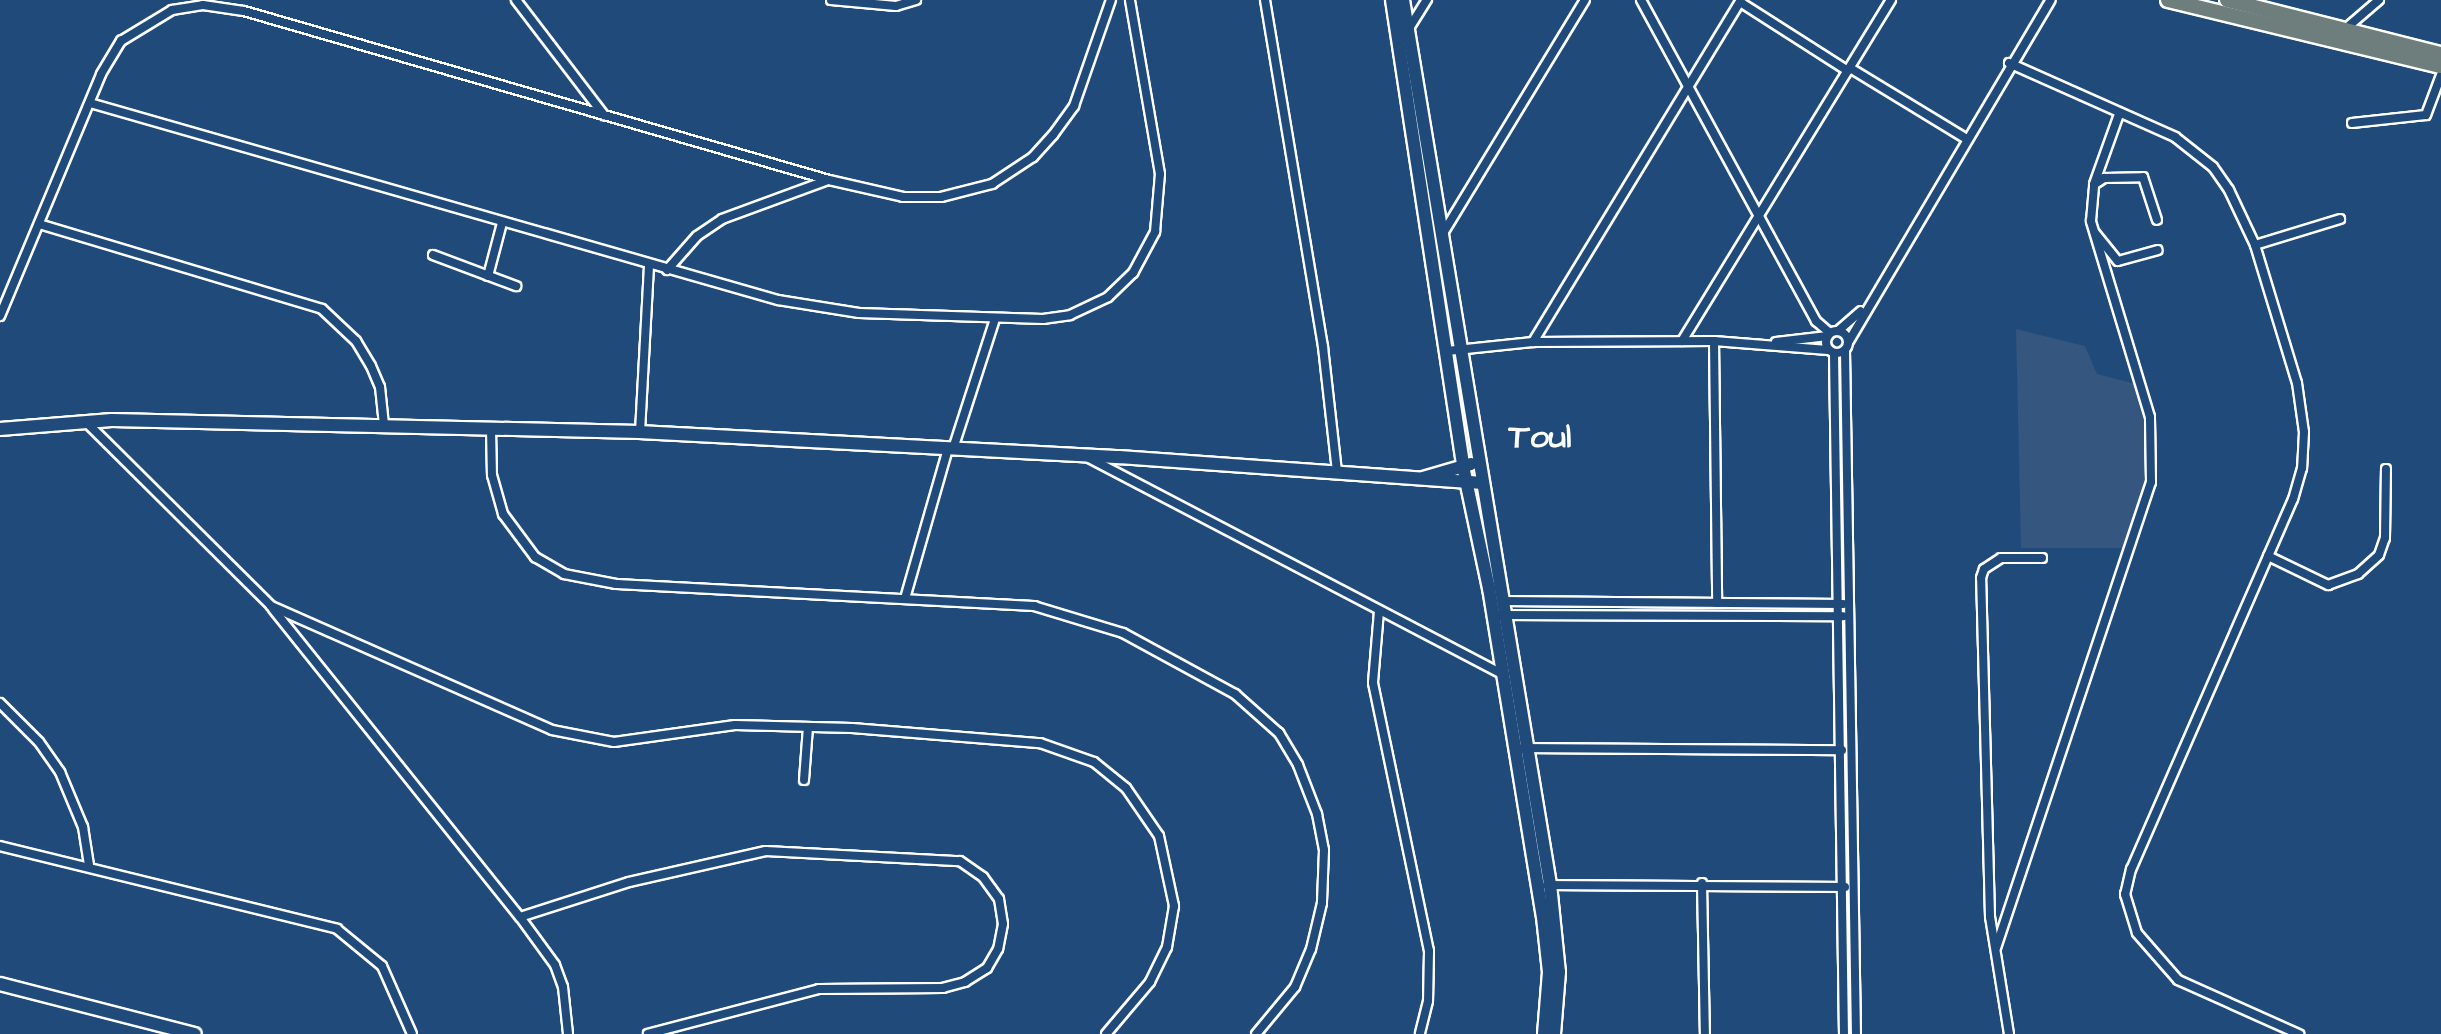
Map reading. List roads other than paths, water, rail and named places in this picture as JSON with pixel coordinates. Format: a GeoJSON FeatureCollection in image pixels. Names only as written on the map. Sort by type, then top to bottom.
{"type":"FeatureCollection","features":[{"type":"Feature","properties":{"kind":"main road"},"geometry":{"type":"LineString","coordinates":[[2168,0],[2441,54]]}},
{"type":"Feature","properties":{"kind":"main road"},"geometry":{"type":"LineString","coordinates":[[2227,0],[2441,66]]}},
{"type":"Feature","properties":{"kind":"street"},"geometry":{"type":"LineString","coordinates":[[516,0],[604,116]]}},
{"type":"Feature","properties":{"kind":"street"},"geometry":{"type":"LineString","coordinates":[[831,0],[896,6],[916,0]]}},
{"type":"Feature","properties":{"kind":"street"},"geometry":{"type":"LineString","coordinates":[[0,316],[90,103],[121,41],[172,10],[203,5],[244,11],[829,180],[903,197],[941,197],[968,193],[1013,172],[1033,157],[1074,106],[1111,0]]}},
{"type":"Feature","properties":{"kind":"street"},"geometry":{"type":"LineString","coordinates":[[90,103],[649,265],[819,308],[1043,319],[1091,306],[1133,273],[1152,242],[1160,174],[1130,0]]}},
{"type":"Feature","properties":{"kind":"street"},"geometry":{"type":"LineString","coordinates":[[1265,0],[1323,347],[1337,472]]}},
{"type":"Feature","properties":{"kind":"street"},"geometry":{"type":"LineString","coordinates":[[1392,0],[1403,30]]}},
{"type":"Feature","properties":{"kind":"street"},"geometry":{"type":"LineString","coordinates":[[1403,0],[1403,30],[1421,156],[1453,350],[1483,483],[1502,601],[1504,675],[1522,748]]}},
{"type":"Feature","properties":{"kind":"street"},"geometry":{"type":"LineString","coordinates":[[1403,30],[1427,0]]}},
{"type":"Feature","properties":{"kind":"street"},"geometry":{"type":"LineString","coordinates":[[1435,237],[1585,0]]}},
{"type":"Feature","properties":{"kind":"street"},"geometry":{"type":"LineString","coordinates":[[1641,0],[1685,87],[1816,321],[1849,341]]}},
{"type":"Feature","properties":{"kind":"street"},"geometry":{"type":"LineString","coordinates":[[1682,341],[1891,0]]}},
{"type":"Feature","properties":{"kind":"street"},"geometry":{"type":"LineString","coordinates":[[1844,1034],[1842,750],[1845,351],[1867,304],[2009,63],[2051,0]]}},
{"type":"Feature","properties":{"kind":"street"},"geometry":{"type":"LineString","coordinates":[[2343,34],[2379,0]]}},
{"type":"Feature","properties":{"kind":"street"},"geometry":{"type":"LineString","coordinates":[[1533,342],[1740,1],[1965,138]]}},
{"type":"Feature","properties":{"kind":"street"},"geometry":{"type":"LineString","coordinates":[[2009,63],[2175,137],[2203,158],[2229,190],[2255,245],[2297,383],[2304,432],[2302,468],[2268,556],[2131,869],[2125,894],[2137,933],[2178,980],[2299,1034]]}},
{"type":"Feature","properties":{"kind":"street"},"geometry":{"type":"LineString","coordinates":[[2352,123],[2426,115],[2441,75]]}},
{"type":"Feature","properties":{"kind":"street"},"geometry":{"type":"LineString","coordinates":[[1996,948],[2151,482],[2150,417],[2093,230],[2094,184],[2119,114]]}},
{"type":"Feature","properties":{"kind":"street"},"geometry":{"type":"LineString","coordinates":[[2094,184],[2104,178],[2143,177],[2157,220]]}},
{"type":"Feature","properties":{"kind":"street"},"geometry":{"type":"LineString","coordinates":[[667,270],[697,236],[722,219],[829,180]]}},
{"type":"Feature","properties":{"kind":"street"},"geometry":{"type":"LineString","coordinates":[[2255,245],[2340,219]]}},
{"type":"Feature","properties":{"kind":"street"},"geometry":{"type":"LineString","coordinates":[[488,276],[502,223]]}},
{"type":"Feature","properties":{"kind":"street"},"geometry":{"type":"LineString","coordinates":[[39,224],[322,309],[356,341],[371,366],[380,387],[384,426]]}},
{"type":"Feature","properties":{"kind":"street"},"geometry":{"type":"LineString","coordinates":[[2093,230],[2118,261],[2158,250]]}},
{"type":"Feature","properties":{"kind":"street"},"geometry":{"type":"LineString","coordinates":[[433,255],[516,286]]}},
{"type":"Feature","properties":{"kind":"street"},"geometry":{"type":"LineString","coordinates":[[640,432],[649,265]]}},
{"type":"Feature","properties":{"kind":"street"},"geometry":{"type":"LineString","coordinates":[[1772,343],[1832,333],[1867,304]]}},
{"type":"Feature","properties":{"kind":"street"},"geometry":{"type":"LineString","coordinates":[[906,595],[950,449],[995,319]]}},
{"type":"Feature","properties":{"kind":"street"},"geometry":{"type":"LineString","coordinates":[[1832,333],[1843,604]]}},
{"type":"Feature","properties":{"kind":"street"},"geometry":{"type":"LineString","coordinates":[[1453,350],[1533,342],[1714,341],[1772,343],[1831,352],[1845,351]]}},
{"type":"Feature","properties":{"kind":"street"},"geometry":{"type":"LineString","coordinates":[[1714,341],[1717,603]]}},
{"type":"Feature","properties":{"kind":"street"},"geometry":{"type":"LineString","coordinates":[[1453,350],[1466,485],[1500,615],[1559,972],[1554,1034]]}},
{"type":"Feature","properties":{"kind":"street"},"geometry":{"type":"LineString","coordinates":[[84,420],[271,606],[520,917],[563,987],[568,1034]]}},
{"type":"Feature","properties":{"kind":"street"},"geometry":{"type":"LineString","coordinates":[[0,429],[84,420],[640,432],[1083,455],[1337,472],[1466,485],[1483,483]]}},
{"type":"Feature","properties":{"kind":"street"},"geometry":{"type":"LineString","coordinates":[[491,429],[492,475],[503,514],[535,557],[564,574],[616,584],[906,595],[1021,604],[1096,623],[1214,680],[1279,733],[1317,814],[1324,886],[1301,974],[1256,1034]]}},
{"type":"Feature","properties":{"kind":"street"},"geometry":{"type":"LineString","coordinates":[[1083,455],[1504,675]]}},
{"type":"Feature","properties":{"kind":"street"},"geometry":{"type":"LineString","coordinates":[[1420,479],[1479,462]]}},
{"type":"Feature","properties":{"kind":"street"},"geometry":{"type":"LineString","coordinates":[[2268,556],[2328,585],[2358,574],[2379,555],[2385,538],[2386,469]]}},
{"type":"Feature","properties":{"kind":"street"},"geometry":{"type":"LineString","coordinates":[[2009,1034],[1990,917],[1981,578],[1984,569],[2001,558],[2042,558]]}},
{"type":"Feature","properties":{"kind":"street"},"geometry":{"type":"LineString","coordinates":[[1502,601],[1650,608]]}},
{"type":"Feature","properties":{"kind":"street"},"geometry":{"type":"LineString","coordinates":[[1677,608],[1717,603],[1843,604]]}},
{"type":"Feature","properties":{"kind":"street"},"geometry":{"type":"LineString","coordinates":[[271,606],[576,736],[614,742],[735,725],[808,727],[1040,743],[1079,754],[1116,777],[1159,836],[1174,906],[1172,931],[1156,971],[1127,1015],[1106,1034]]}},
{"type":"Feature","properties":{"kind":"street"},"geometry":{"type":"LineString","coordinates":[[1500,615],[1677,608],[1843,616]]}},
{"type":"Feature","properties":{"kind":"street"},"geometry":{"type":"LineString","coordinates":[[1379,611],[1373,683],[1429,951],[1428,1001],[1420,1034]]}},
{"type":"Feature","properties":{"kind":"street"},"geometry":{"type":"LineString","coordinates":[[1843,616],[1854,887],[1856,1034]]}},
{"type":"Feature","properties":{"kind":"street"},"geometry":{"type":"LineString","coordinates":[[0,703],[39,742],[60,772],[83,827],[89,865]]}},
{"type":"Feature","properties":{"kind":"street"},"geometry":{"type":"LineString","coordinates":[[804,780],[808,727]]}},
{"type":"Feature","properties":{"kind":"street"},"geometry":{"type":"LineString","coordinates":[[1522,748],[1842,750]]}},
{"type":"Feature","properties":{"kind":"street"},"geometry":{"type":"LineString","coordinates":[[0,846],[89,865],[337,929],[382,966],[412,1034]]}},
{"type":"Feature","properties":{"kind":"street"},"geometry":{"type":"LineString","coordinates":[[520,917],[629,882],[766,851],[960,861],[983,877],[999,899],[1003,924],[998,949],[987,968],[965,982],[943,988],[819,989],[648,1034]]}},
{"type":"Feature","properties":{"kind":"street"},"geometry":{"type":"LineString","coordinates":[[1544,885],[1702,883],[1854,887]]}},
{"type":"Feature","properties":{"kind":"street"},"geometry":{"type":"LineString","coordinates":[[1702,883],[1705,1034]]}},
{"type":"Feature","properties":{"kind":"street"},"geometry":{"type":"LineString","coordinates":[[1544,885],[1549,972],[1544,1034]]}},
{"type":"Feature","properties":{"kind":"street"},"geometry":{"type":"LineString","coordinates":[[0,984],[195,1034]]}},
{"type":"Feature","properties":{"kind":"district","name":"Toul"},"geometry":{"type":"Point","coordinates":[1540,438]}}]}
